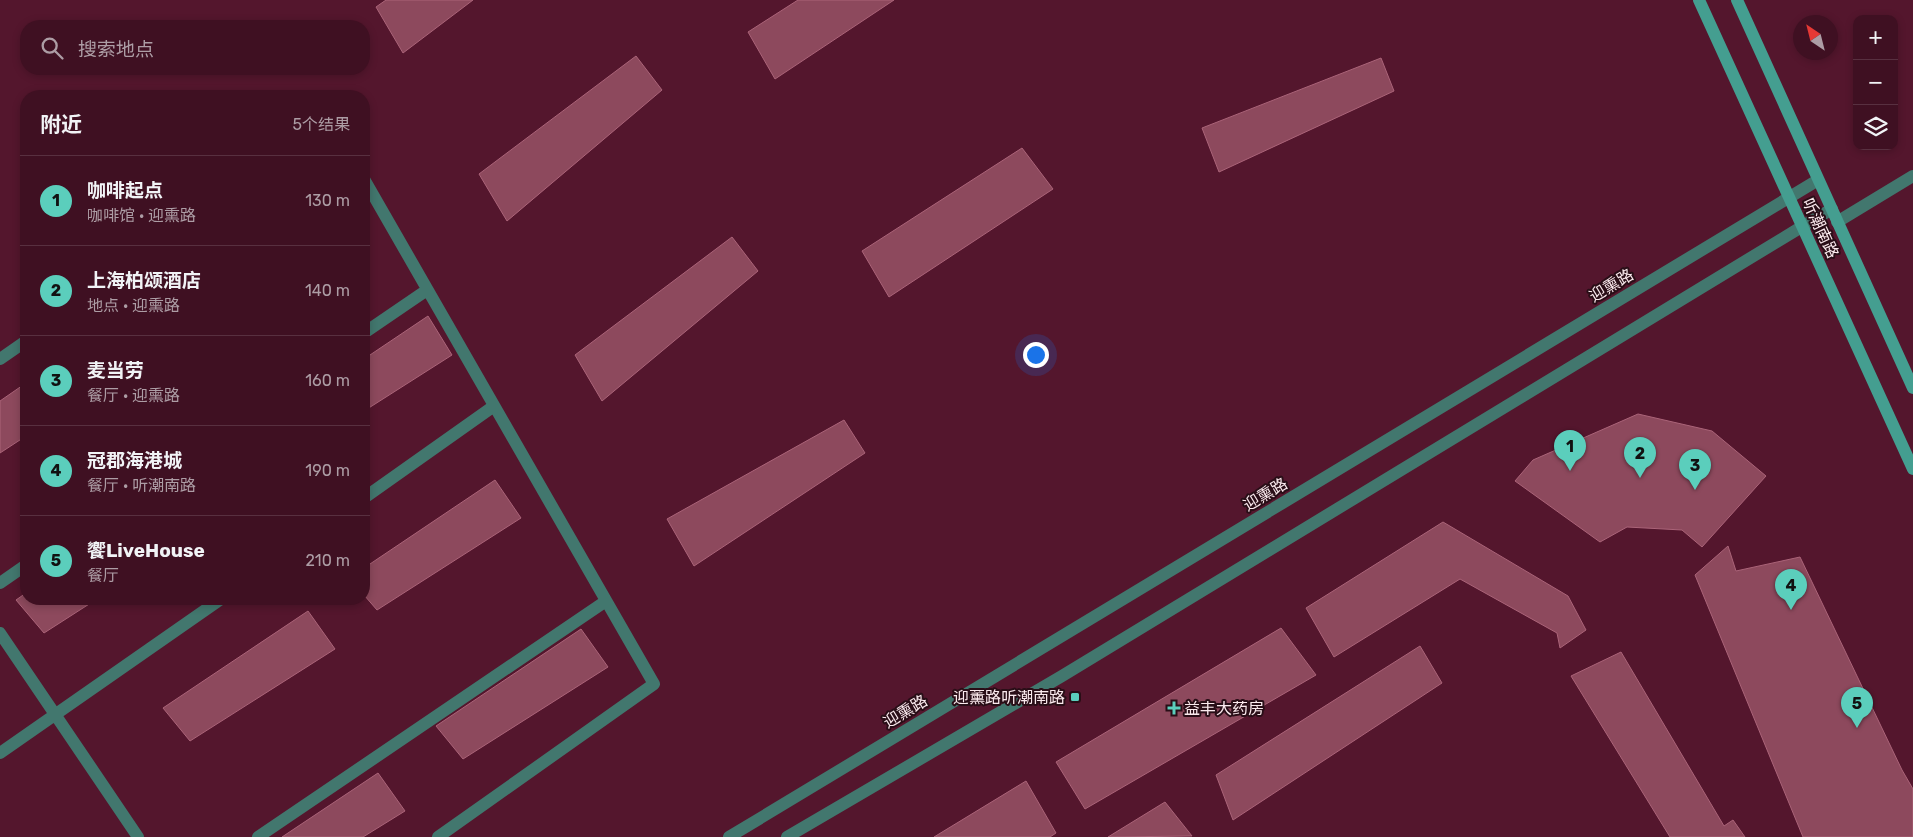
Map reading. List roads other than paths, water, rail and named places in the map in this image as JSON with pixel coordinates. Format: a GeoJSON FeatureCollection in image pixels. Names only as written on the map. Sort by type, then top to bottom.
{"type":"FeatureCollection","features":[{"type":"Feature","properties":{"kind":"main road","name":"听潮南路"},"geometry":{"type":"LineString","coordinates":[[1699,0],[1913,469]]}},
{"type":"Feature","properties":{"kind":"main road","name":"听潮南路"},"geometry":{"type":"LineString","coordinates":[[1737,0],[1913,388]]}},
{"type":"Feature","properties":{"kind":"street"},"geometry":{"type":"LineString","coordinates":[[1838,222],[1913,176]]}},
{"type":"Feature","properties":{"kind":"street","name":"迎熏路"},"geometry":{"type":"LineString","coordinates":[[729,837],[1818,180]]}},
{"type":"Feature","properties":{"kind":"street"},"geometry":{"type":"LineString","coordinates":[[370,190],[654,684],[438,837]]}},
{"type":"Feature","properties":{"kind":"street"},"geometry":{"type":"LineString","coordinates":[[787,837],[1062,676],[1832,209]]}},
{"type":"Feature","properties":{"kind":"street"},"geometry":{"type":"LineString","coordinates":[[370,329],[427,290]]}},
{"type":"Feature","properties":{"kind":"street"},"geometry":{"type":"LineString","coordinates":[[0,359],[20,345]]}},
{"type":"Feature","properties":{"kind":"street"},"geometry":{"type":"LineString","coordinates":[[370,494],[494,406]]}},
{"type":"Feature","properties":{"kind":"street"},"geometry":{"type":"LineString","coordinates":[[0,583],[20,569]]}},
{"type":"Feature","properties":{"kind":"street"},"geometry":{"type":"LineString","coordinates":[[258,837],[606,601]]}},
{"type":"Feature","properties":{"kind":"street"},"geometry":{"type":"LineString","coordinates":[[0,753],[212,605]]}},
{"type":"Feature","properties":{"kind":"street"},"geometry":{"type":"LineString","coordinates":[[0,633],[138,837]]}},
{"type":"Feature","properties":{"kind":"place","name":"咖啡起点"},"geometry":{"type":"Point","coordinates":[1570,471]}},
{"type":"Feature","properties":{"kind":"place","name":"上海柏颂酒店"},"geometry":{"type":"Point","coordinates":[1640,478]}},
{"type":"Feature","properties":{"kind":"place","name":"麦当劳"},"geometry":{"type":"Point","coordinates":[1695,490]}},
{"type":"Feature","properties":{"kind":"place","name":"冠郡海港城"},"geometry":{"type":"Point","coordinates":[1791,610]}},
{"type":"Feature","properties":{"kind":"place","name":"迎薰路听潮南路"},"geometry":{"type":"Point","coordinates":[1075,697]}},
{"type":"Feature","properties":{"kind":"place","name":"益丰大药房"},"geometry":{"type":"Point","coordinates":[1174,708]}},
{"type":"Feature","properties":{"kind":"place","name":"饗LiveHouse"},"geometry":{"type":"Point","coordinates":[1857,728]}}]}
